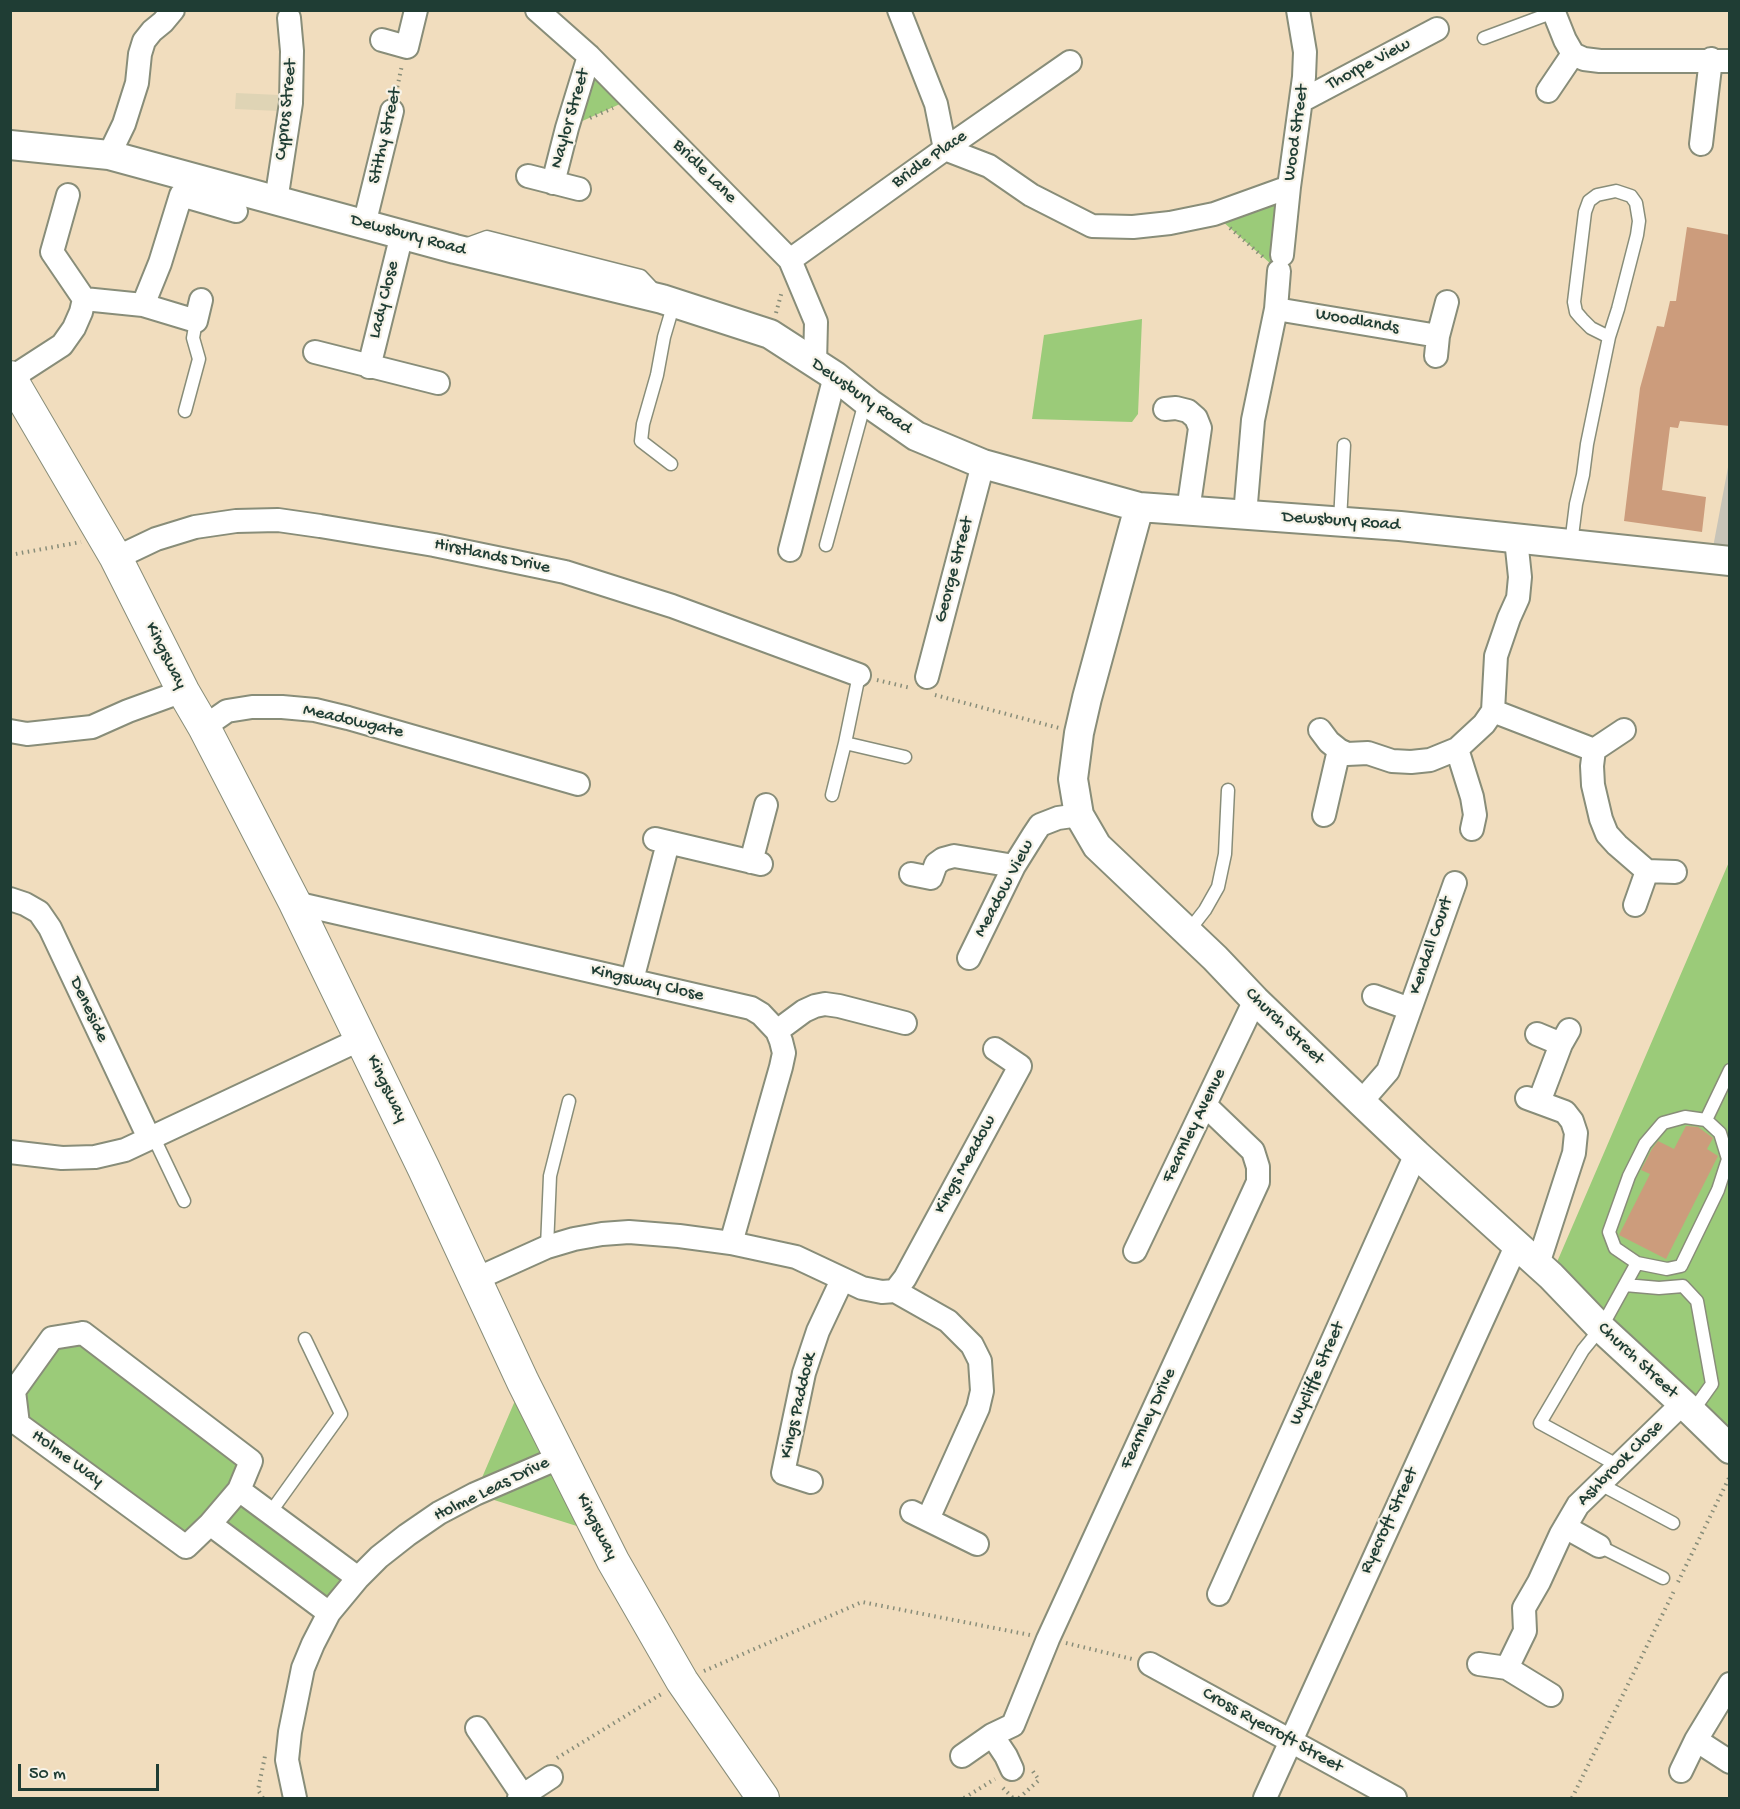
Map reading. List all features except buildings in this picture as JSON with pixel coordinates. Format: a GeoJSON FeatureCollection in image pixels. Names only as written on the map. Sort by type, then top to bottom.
{"type":"FeatureCollection","features":[{"type":"Feature","properties":{"kind":"main road","name":"Kingsway"},"geometry":{"type":"LineString","coordinates":[[11,377],[111,548],[183,691],[295,903],[524,1382],[613,1561],[682,1681],[764,1798]]}},
{"type":"Feature","properties":{"kind":"street"},"geometry":{"type":"LineString","coordinates":[[109,155],[124,124],[137,83],[140,54],[144,41],[173,10]]}},
{"type":"Feature","properties":{"kind":"street"},"geometry":{"type":"LineString","coordinates":[[382,40],[407,47],[416,10]]}},
{"type":"Feature","properties":{"kind":"street","name":"Bridle Lane"},"geometry":{"type":"LineString","coordinates":[[537,10],[589,56],[790,260],[816,322],[825,370],[790,550]]}},
{"type":"Feature","properties":{"kind":"street"},"geometry":{"type":"LineString","coordinates":[[899,10],[936,105],[945,149],[989,166],[1031,195],[1092,226],[1133,227],[1170,223],[1215,214],[1289,187]]}},
{"type":"Feature","properties":{"kind":"street","name":"Wood Street"},"geometry":{"type":"LineString","coordinates":[[1245,515],[1253,420],[1276,309],[1304,77],[1305,52],[1298,10]]}},
{"type":"Feature","properties":{"kind":"street"},"geometry":{"type":"LineString","coordinates":[[1554,11],[1565,40],[1574,54],[1584,59],[1600,61],[1720,60],[1701,144]]}},
{"type":"Feature","properties":{"kind":"street","name":"Cyprus Street"},"geometry":{"type":"LineString","coordinates":[[276,201],[291,103],[292,51],[289,18]]}},
{"type":"Feature","properties":{"kind":"street","name":"Thorpe View"},"geometry":{"type":"LineString","coordinates":[[1301,101],[1437,29]]}},
{"type":"Feature","properties":{"kind":"street"},"geometry":{"type":"LineString","coordinates":[[1548,91],[1574,54]]}},
{"type":"Feature","properties":{"kind":"street","name":"Naylor Street"},"geometry":{"type":"LineString","coordinates":[[553,183],[589,56]]}},
{"type":"Feature","properties":{"kind":"street","name":"Bridle Place"},"geometry":{"type":"LineString","coordinates":[[790,260],[1070,62]]}},
{"type":"Feature","properties":{"kind":"street","name":"Stithy Street"},"geometry":{"type":"LineString","coordinates":[[364,225],[392,111]]}},
{"type":"Feature","properties":{"kind":"street","name":"Dewsbury Road"},"geometry":{"type":"LineString","coordinates":[[10,145],[109,155],[455,249],[668,301],[770,334],[825,370],[916,436],[983,464],[1139,507],[1400,526],[1730,561]]}},
{"type":"Feature","properties":{"kind":"street","name":"Naylor Street"},"geometry":{"type":"LineString","coordinates":[[528,176],[579,189]]}},
{"type":"Feature","properties":{"kind":"street"},"geometry":{"type":"LineString","coordinates":[[68,195],[52,252],[84,298],[198,310]]}},
{"type":"Feature","properties":{"kind":"street"},"geometry":{"type":"LineString","coordinates":[[143,305],[160,263],[181,195],[236,211]]}},
{"type":"Feature","properties":{"kind":"street","name":"Lady Close"},"geometry":{"type":"LineString","coordinates":[[369,367],[402,234]]}},
{"type":"Feature","properties":{"kind":"street"},"geometry":{"type":"LineString","coordinates":[[11,377],[62,345],[75,328],[84,298]]}},
{"type":"Feature","properties":{"kind":"street","name":"Woodlands"},"geometry":{"type":"LineString","coordinates":[[1276,309],[1437,346],[1447,302]]}},
{"type":"Feature","properties":{"kind":"street"},"geometry":{"type":"LineString","coordinates":[[315,352],[438,383]]}},
{"type":"Feature","properties":{"kind":"street"},"geometry":{"type":"LineString","coordinates":[[1165,409],[1176,408],[1188,411],[1196,418],[1200,428],[1188,511]]}},
{"type":"Feature","properties":{"kind":"street","name":"George Street"},"geometry":{"type":"LineString","coordinates":[[924,687],[983,464]]}},
{"type":"Feature","properties":{"kind":"street","name":"Church Street"},"geometry":{"type":"LineString","coordinates":[[1139,507],[1079,733],[1072,779],[1079,814],[1097,846],[1361,1102],[1517,1244],[1601,1328],[1730,1449]]}},
{"type":"Feature","properties":{"kind":"street","name":"Hirstlands Drive"},"geometry":{"type":"LineString","coordinates":[[111,548],[156,539],[195,527],[236,521],[278,520],[434,545],[565,572],[672,606],[859,675]]}},
{"type":"Feature","properties":{"kind":"street"},"geometry":{"type":"LineString","coordinates":[[1320,730],[1329,742],[1347,754],[1368,753],[1392,761],[1411,762],[1430,760],[1457,749],[1484,724],[1493,711],[1496,656],[1518,598],[1520,577],[1516,539]]}},
{"type":"Feature","properties":{"kind":"street"},"geometry":{"type":"LineString","coordinates":[[10,731],[27,734],[92,727],[183,691]]}},
{"type":"Feature","properties":{"kind":"street","name":"Meadowgate"},"geometry":{"type":"LineString","coordinates":[[204,727],[227,711],[252,707],[315,710],[578,783]]}},
{"type":"Feature","properties":{"kind":"street"},"geometry":{"type":"LineString","coordinates":[[1493,711],[1594,750]]}},
{"type":"Feature","properties":{"kind":"street"},"geometry":{"type":"LineString","coordinates":[[1624,730],[1594,750],[1593,784],[1601,819],[1607,834],[1647,871],[1675,872]]}},
{"type":"Feature","properties":{"kind":"street"},"geometry":{"type":"LineString","coordinates":[[1457,749],[1465,769],[1474,806],[1472,829]]}},
{"type":"Feature","properties":{"kind":"street"},"geometry":{"type":"LineString","coordinates":[[1324,815],[1339,750]]}},
{"type":"Feature","properties":{"kind":"street"},"geometry":{"type":"LineString","coordinates":[[632,980],[661,841],[756,863],[766,805]]}},
{"type":"Feature","properties":{"kind":"street","name":"Meadow View"},"geometry":{"type":"LineString","coordinates":[[969,958],[1014,866],[1040,825],[1079,814]]}},
{"type":"Feature","properties":{"kind":"street"},"geometry":{"type":"LineString","coordinates":[[911,874],[931,878],[936,864],[954,856],[1014,866]]}},
{"type":"Feature","properties":{"kind":"street"},"geometry":{"type":"LineString","coordinates":[[1635,905],[1647,871]]}},
{"type":"Feature","properties":{"kind":"street","name":"Kendall Court"},"geometry":{"type":"LineString","coordinates":[[1361,1102],[1388,1071],[1455,883]]}},
{"type":"Feature","properties":{"kind":"street","name":"Deneside"},"geometry":{"type":"LineString","coordinates":[[10,899],[39,912],[50,928],[151,1137]]}},
{"type":"Feature","properties":{"kind":"street","name":"Kingsway Close"},"geometry":{"type":"LineString","coordinates":[[295,903],[751,1008],[761,1014],[777,1031]]}},
{"type":"Feature","properties":{"kind":"street","name":"Kendall Court"},"geometry":{"type":"LineString","coordinates":[[1374,996],[1410,1009]]}},
{"type":"Feature","properties":{"kind":"street","name":"Fearnley Avenue"},"geometry":{"type":"LineString","coordinates":[[1135,1251],[1255,1000]]}},
{"type":"Feature","properties":{"kind":"street"},"geometry":{"type":"LineString","coordinates":[[731,1243],[781,1067],[784,1053],[777,1031],[804,1011],[825,1004],[905,1023]]}},
{"type":"Feature","properties":{"kind":"street"},"geometry":{"type":"LineString","coordinates":[[1537,1034],[1565,1037],[1533,1100],[1565,1113],[1572,1121],[1576,1133],[1574,1153],[1538,1264]]}},
{"type":"Feature","properties":{"kind":"street"},"geometry":{"type":"LineString","coordinates":[[10,1152],[62,1158],[95,1157],[125,1149],[361,1039]]}},
{"type":"Feature","properties":{"kind":"street","name":"Kings Meadow"},"geometry":{"type":"LineString","coordinates":[[895,1291],[905,1278],[1020,1066],[994,1049]]}},
{"type":"Feature","properties":{"kind":"street","name":"Fearnley Drive"},"geometry":{"type":"LineString","coordinates":[[962,1756],[992,1735],[1012,1725],[1048,1639],[1258,1182],[1258,1167],[1254,1151],[1206,1106]]}},
{"type":"Feature","properties":{"kind":"street","name":"Wycliffe Street"},"geometry":{"type":"LineString","coordinates":[[1219,1594],[1416,1154]]}},
{"type":"Feature","properties":{"kind":"street"},"geometry":{"type":"LineString","coordinates":[[476,1280],[547,1247],[574,1239],[629,1232],[731,1243],[796,1257],[862,1288],[882,1292],[895,1291],[948,1321],[972,1345],[980,1361],[982,1391],[978,1408],[920,1515],[977,1544]]}},
{"type":"Feature","properties":{"kind":"street","name":"Ryecroft Street"},"geometry":{"type":"LineString","coordinates":[[1265,1798],[1517,1244]]}},
{"type":"Feature","properties":{"kind":"street","name":"Kings Paddock"},"geometry":{"type":"LineString","coordinates":[[811,1482],[783,1473],[804,1373],[818,1331],[842,1280]]}},
{"type":"Feature","properties":{"kind":"street","name":"Holme Way"},"geometry":{"type":"LineString","coordinates":[[83,1333],[250,1461],[239,1490],[210,1524],[186,1547],[18,1424],[14,1391],[52,1338],[83,1333]]}},
{"type":"Feature","properties":{"kind":"street","name":"Ashbrook Close"},"geometry":{"type":"LineString","coordinates":[[1507,1668],[1525,1631],[1524,1608],[1578,1505],[1619,1466],[1687,1408]]}},
{"type":"Feature","properties":{"kind":"street","name":"Holme Leas Drive"},"geometry":{"type":"LineString","coordinates":[[295,1798],[287,1760],[292,1722],[303,1668],[330,1613],[358,1578],[406,1535],[439,1513],[475,1494],[561,1457]]}},
{"type":"Feature","properties":{"kind":"street"},"geometry":{"type":"LineString","coordinates":[[239,1490],[358,1578]]}},
{"type":"Feature","properties":{"kind":"street"},"geometry":{"type":"LineString","coordinates":[[210,1524],[330,1613]]}},
{"type":"Feature","properties":{"kind":"street","name":"Ashbrook Close"},"geometry":{"type":"LineString","coordinates":[[1565,1527],[1599,1546]]}},
{"type":"Feature","properties":{"kind":"street","name":"Cross Ryecroft Street"},"geometry":{"type":"LineString","coordinates":[[1150,1664],[1395,1798]]}},
{"type":"Feature","properties":{"kind":"street"},"geometry":{"type":"LineString","coordinates":[[1479,1664],[1507,1668],[1551,1695]]}},
{"type":"Feature","properties":{"kind":"street"},"geometry":{"type":"LineString","coordinates":[[1681,1771],[1696,1740],[1730,1684]]}},
{"type":"Feature","properties":{"kind":"street"},"geometry":{"type":"LineString","coordinates":[[477,1728],[521,1797],[551,1777]]}},
{"type":"Feature","properties":{"kind":"street"},"geometry":{"type":"LineString","coordinates":[[992,1735],[1006,1756],[1004,1774]]}},
{"type":"Feature","properties":{"kind":"street"},"geometry":{"type":"LineString","coordinates":[[1696,1740],[1730,1762]]}},
{"type":"Feature","properties":{"kind":"lane"},"geometry":{"type":"LineString","coordinates":[[1484,38],[1554,11]]}},
{"type":"Feature","properties":{"kind":"lane"},"geometry":{"type":"LineString","coordinates":[[1571,544],[1587,444],[1609,337],[1632,259],[1639,221],[1636,203],[1631,196],[1616,191],[1597,195],[1589,201],[1585,212],[1574,302],[1576,312],[1582,319],[1592,328],[1609,337]]}},
{"type":"Feature","properties":{"kind":"lane"},"geometry":{"type":"LineString","coordinates":[[668,301],[657,375],[643,424],[641,441],[671,464]]}},
{"type":"Feature","properties":{"kind":"lane"},"geometry":{"type":"LineString","coordinates":[[185,411],[199,359],[193,338],[198,310]]}},
{"type":"Feature","properties":{"kind":"lane"},"geometry":{"type":"LineString","coordinates":[[826,545],[866,401]]}},
{"type":"Feature","properties":{"kind":"lane"},"geometry":{"type":"LineString","coordinates":[[1340,523],[1344,445]]}},
{"type":"Feature","properties":{"kind":"lane"},"geometry":{"type":"LineString","coordinates":[[832,795],[859,675]]}},
{"type":"Feature","properties":{"kind":"lane"},"geometry":{"type":"LineString","coordinates":[[845,743],[905,758]]}},
{"type":"Feature","properties":{"kind":"lane"},"geometry":{"type":"LineString","coordinates":[[1187,933],[1205,910],[1218,887],[1225,854],[1228,790]]}},
{"type":"Feature","properties":{"kind":"lane"},"geometry":{"type":"LineString","coordinates":[[1706,1120],[1730,1070]]}},
{"type":"Feature","properties":{"kind":"lane"},"geometry":{"type":"LineString","coordinates":[[547,1247],[550,1176],[569,1101]]}},
{"type":"Feature","properties":{"kind":"lane"},"geometry":{"type":"LineString","coordinates":[[1685,1117],[1706,1120],[1720,1133],[1728,1159],[1718,1190],[1681,1266],[1666,1269],[1637,1263],[1615,1248],[1609,1232],[1629,1176],[1645,1143],[1663,1123],[1685,1117]]}},
{"type":"Feature","properties":{"kind":"lane"},"geometry":{"type":"LineString","coordinates":[[151,1137],[184,1201]]}},
{"type":"Feature","properties":{"kind":"lane"},"geometry":{"type":"LineString","coordinates":[[1619,1466],[1540,1423],[1583,1350],[1601,1328],[1637,1263]]}},
{"type":"Feature","properties":{"kind":"lane"},"geometry":{"type":"LineString","coordinates":[[1625,1285],[1659,1288],[1683,1286],[1697,1301],[1712,1384],[1687,1408]]}},
{"type":"Feature","properties":{"kind":"lane"},"geometry":{"type":"LineString","coordinates":[[270,1513],[341,1414],[305,1339]]}},
{"type":"Feature","properties":{"kind":"lane"},"geometry":{"type":"LineString","coordinates":[[1600,1484],[1673,1523]]}},
{"type":"Feature","properties":{"kind":"lane"},"geometry":{"type":"LineString","coordinates":[[1599,1546],[1663,1578]]}},
{"type":"Feature","properties":{"kind":"path","name":"Stithy Street"},"geometry":{"type":"LineString","coordinates":[[392,111],[407,47]]}},
{"type":"Feature","properties":{"kind":"path"},"geometry":{"type":"LineString","coordinates":[[567,128],[631,99]]}},
{"type":"Feature","properties":{"kind":"path"},"geometry":{"type":"LineString","coordinates":[[1215,214],[1281,263]]}},
{"type":"Feature","properties":{"kind":"path"},"geometry":{"type":"LineString","coordinates":[[770,334],[790,260]]}},
{"type":"Feature","properties":{"kind":"path"},"geometry":{"type":"LineString","coordinates":[[10,555],[111,548]]}},
{"type":"Feature","properties":{"kind":"path"},"geometry":{"type":"LineString","coordinates":[[859,675],[924,687],[1079,733]]}},
{"type":"Feature","properties":{"kind":"path"},"geometry":{"type":"LineString","coordinates":[[1572,1798],[1730,1476]]}},
{"type":"Feature","properties":{"kind":"path"},"geometry":{"type":"LineString","coordinates":[[551,1777],[542,1768],[682,1681],[862,1602],[1048,1639],[1150,1664]]}},
{"type":"Feature","properties":{"kind":"path"},"geometry":{"type":"LineString","coordinates":[[964,1798],[1004,1774]]}},
{"type":"Feature","properties":{"kind":"shaded area"},"geometry":{"type":"Polygon","coordinates":[[[236,93],[279,95],[278,111],[235,109],[236,93]]]}},
{"type":"Feature","properties":{"kind":"shaded area"},"geometry":{"type":"Polygon","coordinates":[[[1729,462],[1729,561],[1711,558],[1729,462]]]}},
{"type":"Feature","properties":{"kind":"green space"},"geometry":{"type":"Polygon","coordinates":[[[589,56],[631,99],[567,128],[589,56]]]}},
{"type":"Feature","properties":{"kind":"green space"},"geometry":{"type":"Polygon","coordinates":[[[1289,187],[1279,271],[1214,214],[1289,187]]]}},
{"type":"Feature","properties":{"kind":"green space"},"geometry":{"type":"Polygon","coordinates":[[[1142,319],[1138,414],[1132,422],[1032,419],[1044,335],[1142,319]]]}},
{"type":"Feature","properties":{"kind":"green space"},"geometry":{"type":"Polygon","coordinates":[[[1729,862],[1729,1449],[1551,1276],[1729,862]]]}},
{"type":"Feature","properties":{"kind":"green space"},"geometry":{"type":"Polygon","coordinates":[[[83,1333],[251,1461],[240,1490],[358,1578],[329,1613],[210,1525],[186,1547],[18,1424],[14,1391],[52,1338],[83,1333]]]}},
{"type":"Feature","properties":{"kind":"green space"},"geometry":{"type":"Polygon","coordinates":[[[523,1382],[599,1533],[475,1494],[523,1382]]]}}]}
